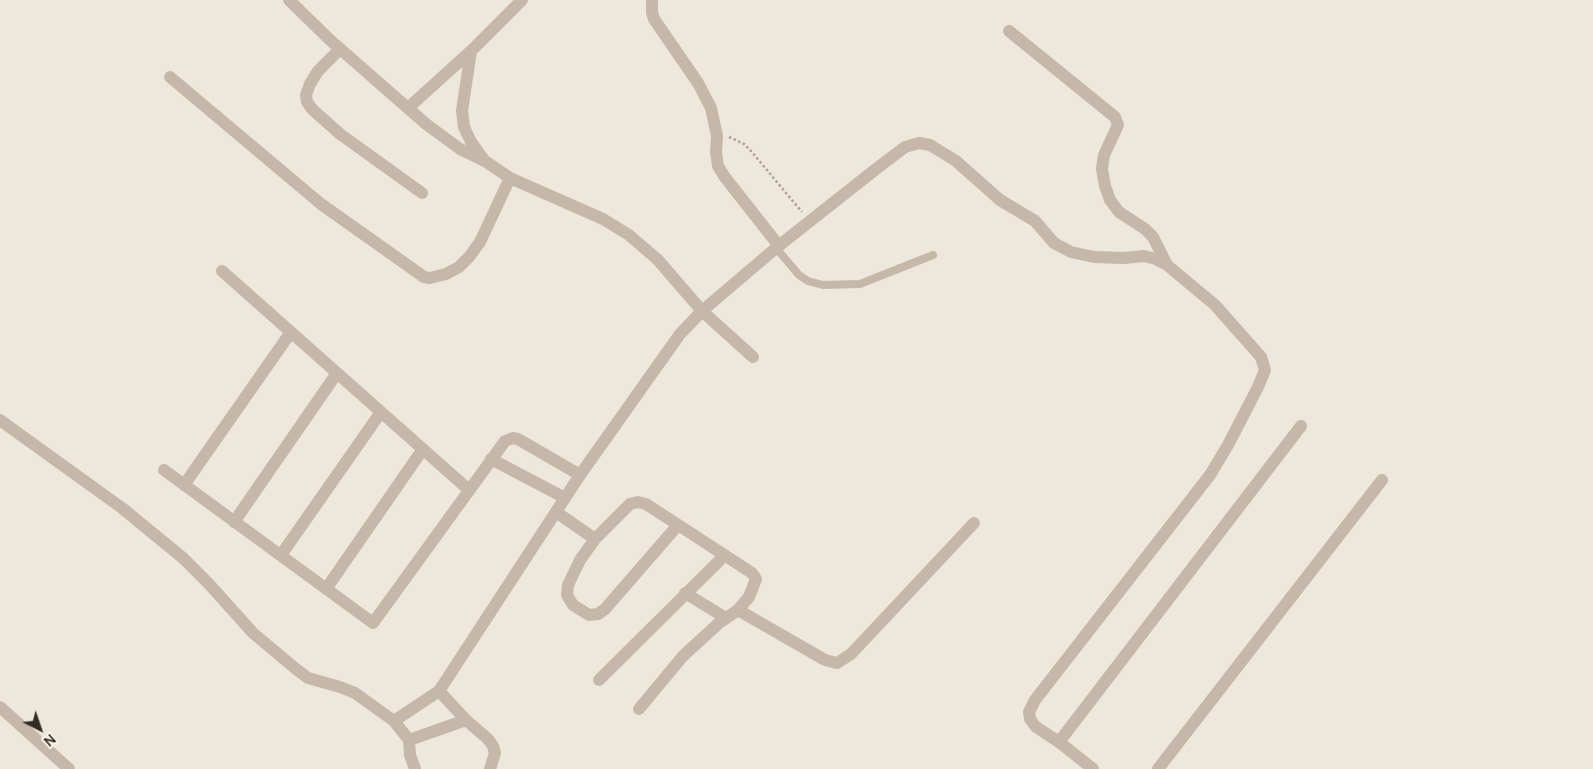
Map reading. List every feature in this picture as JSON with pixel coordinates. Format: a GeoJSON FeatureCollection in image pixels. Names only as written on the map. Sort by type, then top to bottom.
{"type":"FeatureCollection","features":[{"type":"Feature","properties":{"kind":"street"},"geometry":{"type":"LineString","coordinates":[[288,0],[426,124],[460,149],[484,161],[510,178],[603,219],[629,235],[658,260],[702,312],[753,357]]}},
{"type":"Feature","properties":{"kind":"street"},"geometry":{"type":"LineString","coordinates":[[408,108],[522,0]]}},
{"type":"Feature","properties":{"kind":"street"},"geometry":{"type":"LineString","coordinates":[[652,0],[654,20],[698,83],[711,108],[717,136],[716,152],[718,166],[778,247]]}},
{"type":"Feature","properties":{"kind":"street"},"geometry":{"type":"LineString","coordinates":[[1009,31],[1115,117],[1118,125],[1104,155],[1102,169],[1105,186],[1110,200],[1119,212],[1145,229],[1153,237],[1167,265]]}},
{"type":"Feature","properties":{"kind":"street"},"geometry":{"type":"LineString","coordinates":[[340,48],[318,71],[310,84],[306,95],[307,102],[312,109],[340,134],[422,193]]}},
{"type":"Feature","properties":{"kind":"street"},"geometry":{"type":"LineString","coordinates":[[470,51],[462,111],[464,127],[470,142],[484,161]]}},
{"type":"Feature","properties":{"kind":"street"},"geometry":{"type":"LineString","coordinates":[[170,77],[321,204],[424,277],[430,278],[446,274],[459,267],[469,257],[480,242],[510,178]]}},
{"type":"Feature","properties":{"kind":"street"},"geometry":{"type":"LineString","coordinates":[[394,722],[439,691],[580,475],[680,334],[702,312],[810,221],[905,147],[919,143],[930,145],[956,161],[1000,200],[1035,221],[1054,243],[1062,248],[1094,257],[1124,258],[1144,256],[1156,259],[1167,265],[1232,323],[1261,357],[1265,370],[1258,387],[1210,475],[1035,700],[1030,712],[1030,719],[1036,727],[1093,769]]}},
{"type":"Feature","properties":{"kind":"street"},"geometry":{"type":"LineString","coordinates":[[222,271],[469,490]]}},
{"type":"Feature","properties":{"kind":"street"},"geometry":{"type":"LineString","coordinates":[[184,485],[291,332]]}},
{"type":"Feature","properties":{"kind":"street"},"geometry":{"type":"LineString","coordinates":[[234,522],[337,373]]}},
{"type":"Feature","properties":{"kind":"street"},"geometry":{"type":"LineString","coordinates":[[281,555],[380,412]]}},
{"type":"Feature","properties":{"kind":"street"},"geometry":{"type":"LineString","coordinates":[[0,420],[122,508],[183,558],[253,633],[296,669],[308,678],[355,693],[394,722],[409,740],[410,755],[415,769]]}},
{"type":"Feature","properties":{"kind":"street"},"geometry":{"type":"LineString","coordinates":[[1058,742],[1302,426]]}},
{"type":"Feature","properties":{"kind":"street"},"geometry":{"type":"LineString","coordinates":[[164,470],[374,623],[505,441],[513,438],[532,446],[580,475]]}},
{"type":"Feature","properties":{"kind":"street"},"geometry":{"type":"LineString","coordinates":[[326,589],[423,449]]}},
{"type":"Feature","properties":{"kind":"street"},"geometry":{"type":"LineString","coordinates":[[491,459],[565,498]]}},
{"type":"Feature","properties":{"kind":"street"},"geometry":{"type":"LineString","coordinates":[[1158,769],[1382,480]]}},
{"type":"Feature","properties":{"kind":"street"},"geometry":{"type":"LineString","coordinates":[[640,709],[683,656],[705,635],[738,610],[749,597],[756,579],[746,567],[646,504],[638,502],[630,504],[595,539],[580,560],[568,585],[567,595],[573,605],[589,615],[598,614],[605,609],[678,525]]}},
{"type":"Feature","properties":{"kind":"street"},"geometry":{"type":"LineString","coordinates":[[556,512],[595,539]]}},
{"type":"Feature","properties":{"kind":"street"},"geometry":{"type":"LineString","coordinates":[[738,610],[826,660],[837,663],[851,654],[974,523]]}},
{"type":"Feature","properties":{"kind":"street"},"geometry":{"type":"LineString","coordinates":[[599,680],[725,555]]}},
{"type":"Feature","properties":{"kind":"street"},"geometry":{"type":"LineString","coordinates":[[685,593],[726,618]]}},
{"type":"Feature","properties":{"kind":"street"},"geometry":{"type":"LineString","coordinates":[[439,691],[493,746],[495,753],[490,769]]}},
{"type":"Feature","properties":{"kind":"street"},"geometry":{"type":"LineString","coordinates":[[0,707],[69,769]]}},
{"type":"Feature","properties":{"kind":"street"},"geometry":{"type":"LineString","coordinates":[[409,740],[466,720]]}},
{"type":"Feature","properties":{"kind":"lane"},"geometry":{"type":"LineString","coordinates":[[778,247],[799,275],[808,281],[822,285],[860,284],[933,254]]}},
{"type":"Feature","properties":{"kind":"path"},"geometry":{"type":"LineString","coordinates":[[717,136],[729,137],[744,144],[810,221]]}}]}
